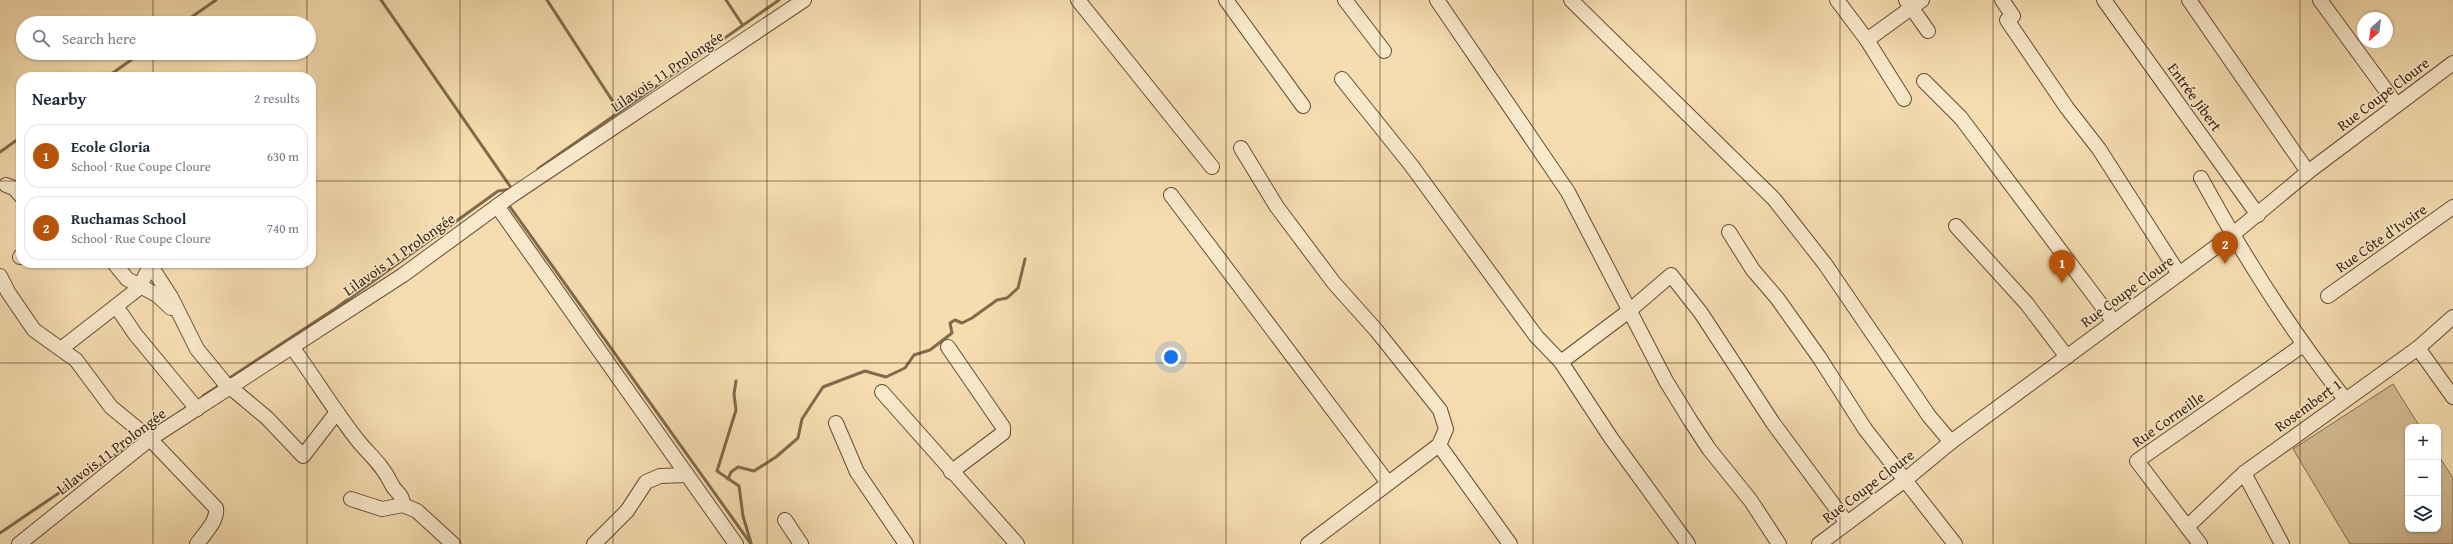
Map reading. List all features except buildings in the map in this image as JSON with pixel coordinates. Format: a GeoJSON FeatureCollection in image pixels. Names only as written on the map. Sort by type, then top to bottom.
{"type":"FeatureCollection","features":[{"type":"Feature","properties":{"kind":"street","name":"Lilavois 11 Prolongée"},"geometry":{"type":"LineString","coordinates":[[19,544],[150,439],[404,275],[510,196],[804,0]]}},
{"type":"Feature","properties":{"kind":"street"},"geometry":{"type":"LineString","coordinates":[[1078,0],[1212,167]]}},
{"type":"Feature","properties":{"kind":"street"},"geometry":{"type":"LineString","coordinates":[[1226,0],[1303,106]]}},
{"type":"Feature","properties":{"kind":"street"},"geometry":{"type":"LineString","coordinates":[[1345,0],[1384,51]]}},
{"type":"Feature","properties":{"kind":"street"},"geometry":{"type":"LineString","coordinates":[[1437,0],[1568,192],[1666,381],[1709,449],[1751,501],[1779,544]]}},
{"type":"Feature","properties":{"kind":"street"},"geometry":{"type":"LineString","coordinates":[[1571,0],[1774,199],[1825,264],[1929,416],[1950,442]]}},
{"type":"Feature","properties":{"kind":"street"},"geometry":{"type":"LineString","coordinates":[[1837,0],[1867,40],[1904,99]]}},
{"type":"Feature","properties":{"kind":"street"},"geometry":{"type":"LineString","coordinates":[[2002,0],[2010,18],[2067,108],[2099,149],[2179,274]]}},
{"type":"Feature","properties":{"kind":"street","name":"Entrée Jibert"},"geometry":{"type":"LineString","coordinates":[[2104,0],[2258,215]]}},
{"type":"Feature","properties":{"kind":"street"},"geometry":{"type":"LineString","coordinates":[[2189,0],[2308,172]]}},
{"type":"Feature","properties":{"kind":"street"},"geometry":{"type":"LineString","coordinates":[[2320,0],[2396,104]]}},
{"type":"Feature","properties":{"kind":"street"},"geometry":{"type":"LineString","coordinates":[[1867,40],[1913,3],[1928,31]]}},
{"type":"Feature","properties":{"kind":"street","name":"Rue Coupe Cloure"},"geometry":{"type":"LineString","coordinates":[[1819,544],[1905,480],[1950,442],[2232,235],[2308,172],[2396,104],[2453,63]]}},
{"type":"Feature","properties":{"kind":"street"},"geometry":{"type":"LineString","coordinates":[[1342,79],[1411,165],[1536,336],[1561,362],[1611,438],[1688,544]]}},
{"type":"Feature","properties":{"kind":"street"},"geometry":{"type":"LineString","coordinates":[[1924,81],[1961,118],[2114,322]]}},
{"type":"Feature","properties":{"kind":"street"},"geometry":{"type":"LineString","coordinates":[[1241,148],[1278,207],[1334,283],[1376,330],[1440,410],[1446,430],[1439,445],[1308,544]]}},
{"type":"Feature","properties":{"kind":"street"},"geometry":{"type":"LineString","coordinates":[[2201,178],[2232,235],[2303,345],[2344,399]]}},
{"type":"Feature","properties":{"kind":"street"},"geometry":{"type":"LineString","coordinates":[[6,185],[16,190]]}},
{"type":"Feature","properties":{"kind":"street"},"geometry":{"type":"LineString","coordinates":[[1171,195],[1388,483]]}},
{"type":"Feature","properties":{"kind":"street"},"geometry":{"type":"LineString","coordinates":[[497,206],[736,544]]}},
{"type":"Feature","properties":{"kind":"street","name":"Rue Côte d'Ivoire"},"geometry":{"type":"LineString","coordinates":[[2328,296],[2453,207]]}},
{"type":"Feature","properties":{"kind":"street"},"geometry":{"type":"LineString","coordinates":[[1956,226],[2027,304],[2067,356]]}},
{"type":"Feature","properties":{"kind":"street"},"geometry":{"type":"LineString","coordinates":[[1729,232],[1753,270],[1778,298],[1819,357],[1865,429],[1955,544]]}},
{"type":"Feature","properties":{"kind":"street"},"geometry":{"type":"LineString","coordinates":[[118,268],[127,279],[157,295],[183,319]]}},
{"type":"Feature","properties":{"kind":"street"},"geometry":{"type":"LineString","coordinates":[[62,348],[140,286],[149,268]]}},
{"type":"Feature","properties":{"kind":"street"},"geometry":{"type":"LineString","coordinates":[[151,268],[171,297],[197,349],[230,387],[267,418],[303,456],[337,412]]}},
{"type":"Feature","properties":{"kind":"street"},"geometry":{"type":"LineString","coordinates":[[1561,362],[1629,310],[1671,275],[1701,313],[1773,423],[1847,523]]}},
{"type":"Feature","properties":{"kind":"street"},"geometry":{"type":"LineString","coordinates":[[0,276],[8,292],[34,330],[62,348],[76,360],[112,407],[150,439],[216,508],[217,514],[197,544]]}},
{"type":"Feature","properties":{"kind":"street"},"geometry":{"type":"LineString","coordinates":[[116,306],[136,334],[197,409]]}},
{"type":"Feature","properties":{"kind":"street","name":"Rosembert 1"},"geometry":{"type":"LineString","coordinates":[[2187,527],[2244,473],[2344,399],[2418,348],[2453,317]]}},
{"type":"Feature","properties":{"kind":"street","name":"Rue Corneille"},"geometry":{"type":"LineString","coordinates":[[2200,544],[2137,461],[2303,345]]}},
{"type":"Feature","properties":{"kind":"street"},"geometry":{"type":"LineString","coordinates":[[292,347],[359,442],[383,468],[392,486],[399,490],[403,498],[403,506]]}},
{"type":"Feature","properties":{"kind":"street"},"geometry":{"type":"LineString","coordinates":[[948,347],[1003,427],[1003,432],[951,472]]}},
{"type":"Feature","properties":{"kind":"street"},"geometry":{"type":"LineString","coordinates":[[2418,348],[2453,397]]}},
{"type":"Feature","properties":{"kind":"street"},"geometry":{"type":"LineString","coordinates":[[882,392],[951,472],[1017,544]]}},
{"type":"Feature","properties":{"kind":"street"},"geometry":{"type":"LineString","coordinates":[[836,423],[857,472],[906,544]]}},
{"type":"Feature","properties":{"kind":"street"},"geometry":{"type":"LineString","coordinates":[[1439,445],[1510,544]]}},
{"type":"Feature","properties":{"kind":"street"},"geometry":{"type":"LineString","coordinates":[[2244,473],[2282,544]]}},
{"type":"Feature","properties":{"kind":"street"},"geometry":{"type":"LineString","coordinates":[[594,544],[626,511],[646,482],[660,476],[688,475]]}},
{"type":"Feature","properties":{"kind":"street"},"geometry":{"type":"LineString","coordinates":[[352,499],[382,509],[403,506],[417,511],[453,544]]}},
{"type":"Feature","properties":{"kind":"street"},"geometry":{"type":"LineString","coordinates":[[786,520],[801,544]]}},
{"type":"Feature","properties":{"kind":"shaded area"},"geometry":{"type":"Polygon","coordinates":[[[2393,384],[2418,424],[2405,424],[2405,532],[2441,532],[2441,460],[2453,478],[2453,544],[2350,544],[2293,449],[2393,384]]]}},
{"type":"Feature","properties":{"kind":"waterway"},"geometry":{"type":"LineString","coordinates":[[193,16],[216,0]]}},
{"type":"Feature","properties":{"kind":"waterway"},"geometry":{"type":"LineString","coordinates":[[381,0],[512,189]]}},
{"type":"Feature","properties":{"kind":"waterway"},"geometry":{"type":"LineString","coordinates":[[547,0],[619,111]]}},
{"type":"Feature","properties":{"kind":"waterway"},"geometry":{"type":"LineString","coordinates":[[726,0],[742,24]]}},
{"type":"Feature","properties":{"kind":"waterway"},"geometry":{"type":"LineString","coordinates":[[538,169],[779,0]]}},
{"type":"Feature","properties":{"kind":"waterway"},"geometry":{"type":"LineString","coordinates":[[114,72],[131,60]]}},
{"type":"Feature","properties":{"kind":"waterway"},"geometry":{"type":"LineString","coordinates":[[0,152],[16,141]]}},
{"type":"Feature","properties":{"kind":"waterway"},"geometry":{"type":"LineString","coordinates":[[228,379],[336,308],[498,191],[511,189]]}},
{"type":"Feature","properties":{"kind":"waterway"},"geometry":{"type":"LineString","coordinates":[[508,204],[751,544]]}},
{"type":"Feature","properties":{"kind":"waterway"},"geometry":{"type":"LineString","coordinates":[[728,479],[731,472],[738,467],[754,471],[776,457],[798,438],[802,419],[823,387],[865,371],[886,377],[905,368],[914,355],[930,350],[952,333],[950,323],[955,320],[962,323],[972,318],[997,300],[1007,298],[1018,288],[1025,259]]}},
{"type":"Feature","properties":{"kind":"waterway"},"geometry":{"type":"LineString","coordinates":[[736,381],[734,394],[736,410],[717,471],[739,486],[743,516],[751,543]]}},
{"type":"Feature","properties":{"kind":"waterway"},"geometry":{"type":"LineString","coordinates":[[203,396],[220,385]]}},
{"type":"Feature","properties":{"kind":"waterway"},"geometry":{"type":"LineString","coordinates":[[0,533],[140,438]]}},
{"type":"Feature","properties":{"kind":"place","name":"Ruchamas School"},"geometry":{"type":"Point","coordinates":[2225,264]}},
{"type":"Feature","properties":{"kind":"place","name":"Ecole Gloria"},"geometry":{"type":"Point","coordinates":[2062,283]}}]}
